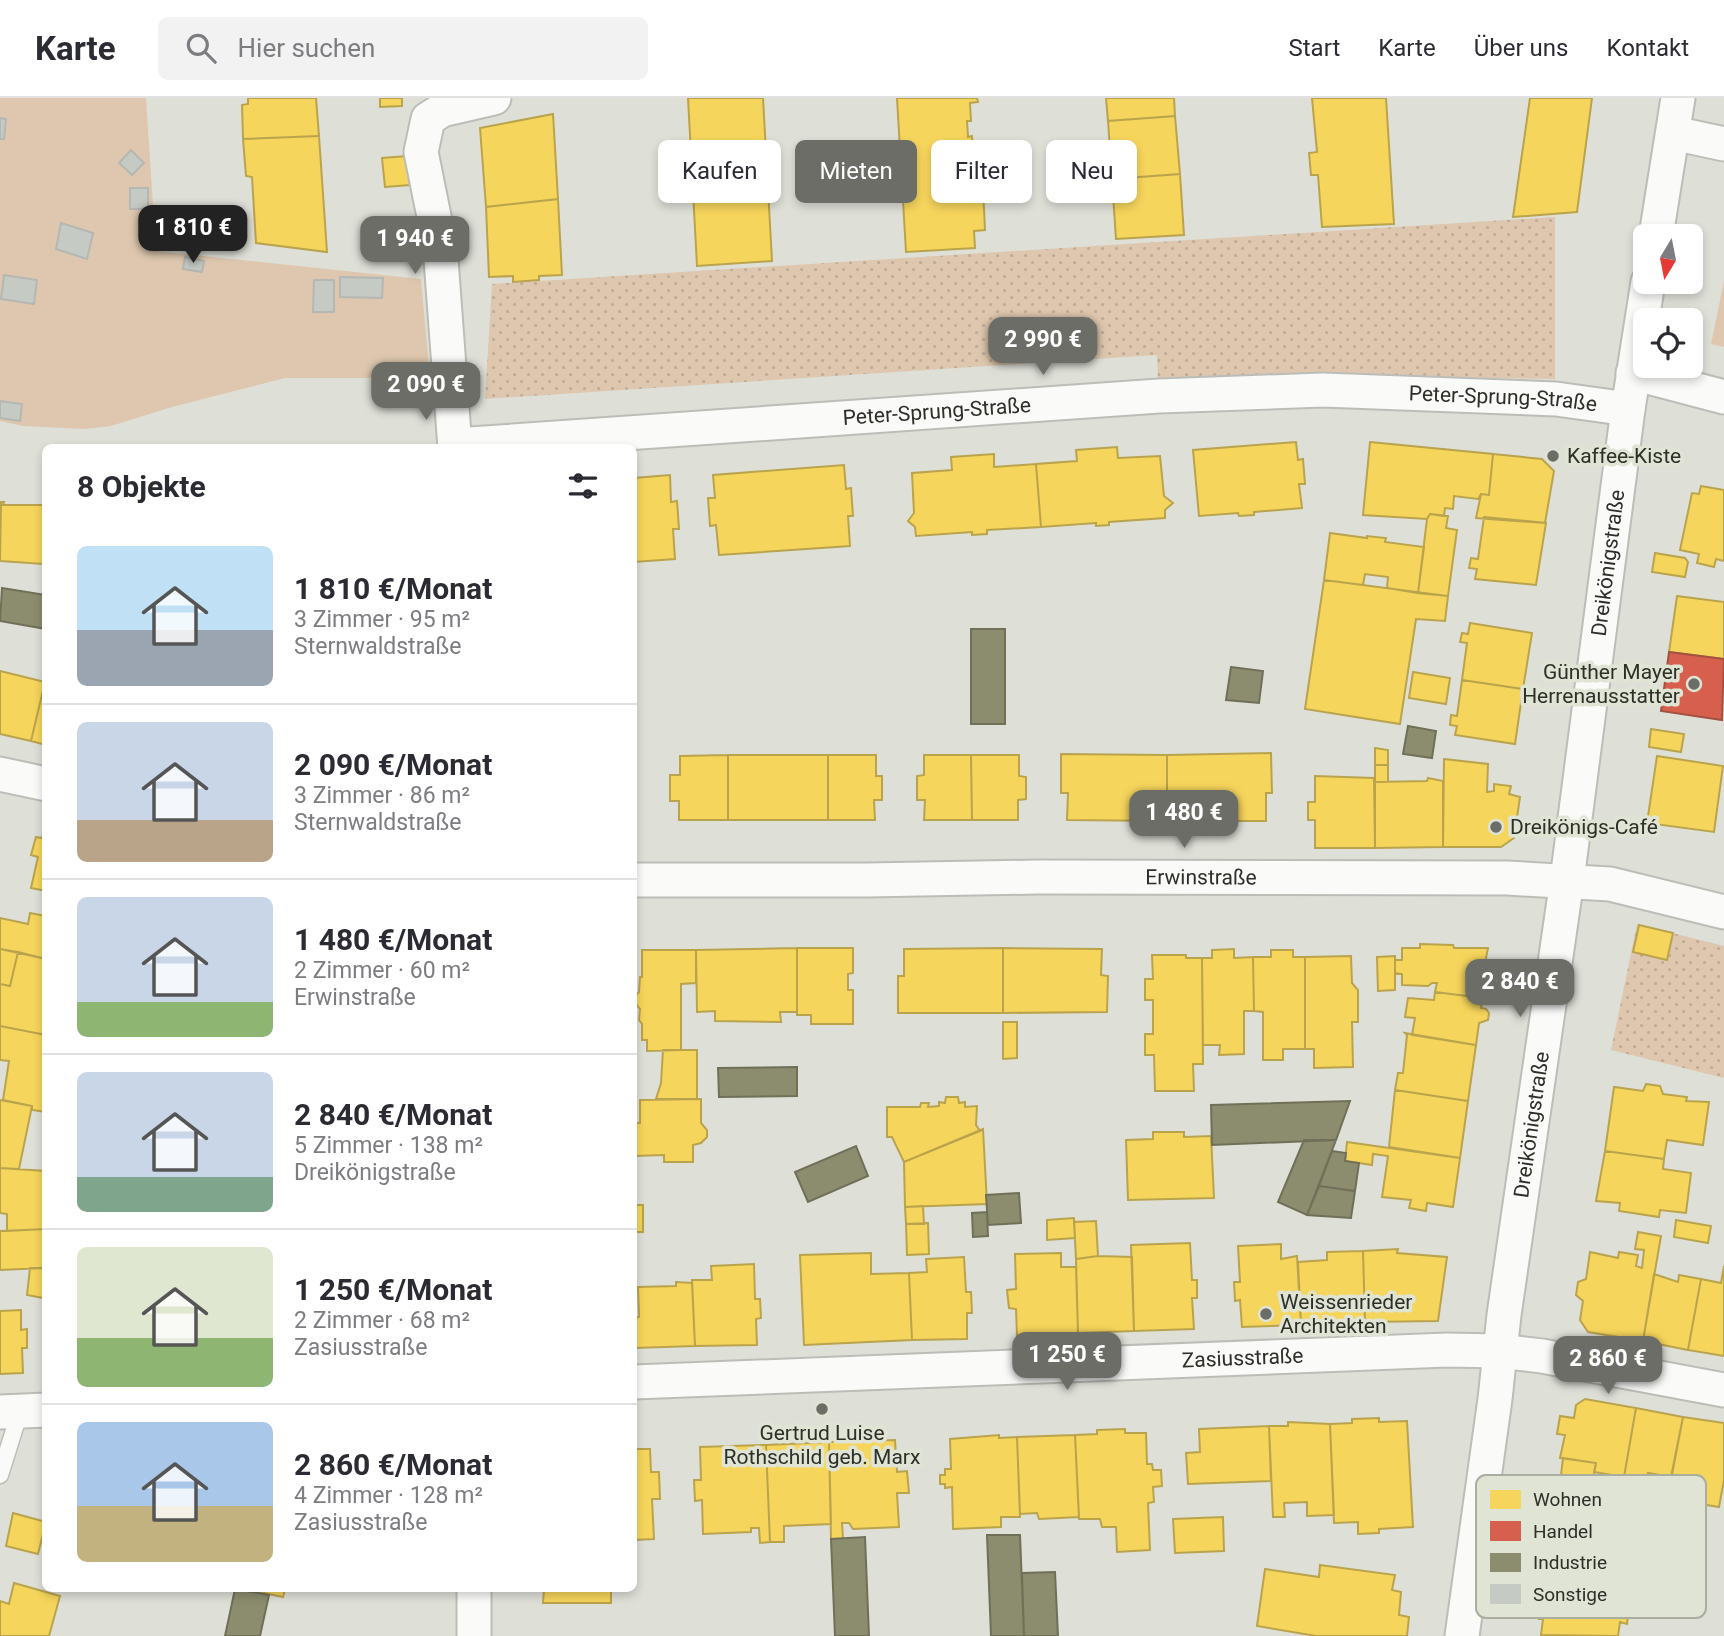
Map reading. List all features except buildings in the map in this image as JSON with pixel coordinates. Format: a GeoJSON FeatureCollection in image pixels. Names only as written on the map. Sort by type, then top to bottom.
{"type":"FeatureCollection","features":[{"type":"Feature","properties":{"kind":"street"},"geometry":{"type":"LineString","coordinates":[[455,444],[440,246],[421,152],[428,119],[442,110],[494,98]]}},
{"type":"Feature","properties":{"kind":"street"},"geometry":{"type":"LineString","coordinates":[[1658,224],[1678,98]]}},
{"type":"Feature","properties":{"kind":"street"},"geometry":{"type":"LineString","coordinates":[[1673,133],[1724,145]]}},
{"type":"Feature","properties":{"kind":"street","name":"Dreikönigstraße"},"geometry":{"type":"LineString","coordinates":[[1484,1475],[1567,880],[1633,373]]}},
{"type":"Feature","properties":{"kind":"street"},"geometry":{"type":"LineString","coordinates":[[1652,378],[1724,397]]}},
{"type":"Feature","properties":{"kind":"street","name":"Peter-Sprung-Straße"},"geometry":{"type":"LineString","coordinates":[[496,444],[1159,396],[1323,390],[1556,398],[1628,409]]}},
{"type":"Feature","properties":{"kind":"street"},"geometry":{"type":"LineString","coordinates":[[0,774],[42,783]]}},
{"type":"Feature","properties":{"kind":"street","name":"Erwinstraße"},"geometry":{"type":"LineString","coordinates":[[637,880],[1507,878],[1610,884],[1724,912]]}},
{"type":"Feature","properties":{"kind":"street","name":"Zasiusstraße"},"geometry":{"type":"LineString","coordinates":[[637,1382],[1447,1350],[1500,1351],[1542,1356],[1724,1390]]}},
{"type":"Feature","properties":{"kind":"street","name":"Dreikönigstraße"},"geometry":{"type":"LineString","coordinates":[[1462,1636],[1476,1535]]}},
{"type":"Feature","properties":{"kind":"street"},"geometry":{"type":"LineString","coordinates":[[474,1592],[474,1636]]}},
{"type":"Feature","properties":{"kind":"lane"},"geometry":{"type":"LineString","coordinates":[[0,1475],[22,1411]]}},
{"type":"Feature","properties":{"kind":"shaded area"},"geometry":{"type":"Polygon","coordinates":[[[0,98],[146,98],[156,251],[421,279],[430,378],[285,378],[111,426],[85,429],[23,426],[0,421],[0,98]]]}},
{"type":"Feature","properties":{"kind":"shaded area"},"geometry":{"type":"Polygon","coordinates":[[[1555,217],[1555,379],[1351,376],[1158,380],[1157,355],[485,399],[492,284],[1555,217]]]}},
{"type":"Feature","properties":{"kind":"shaded area"},"geometry":{"type":"Polygon","coordinates":[[[1724,281],[1724,347],[1711,344],[1724,281]]]}},
{"type":"Feature","properties":{"kind":"shaded area"},"geometry":{"type":"Polygon","coordinates":[[[1637,924],[1724,946],[1724,1078],[1611,1050],[1637,924]]]}},
{"type":"Feature","properties":{"kind":"place","name":"Kaffee-Kiste"},"geometry":{"type":"Point","coordinates":[1553,456]}},
{"type":"Feature","properties":{"kind":"place","name":"Günther Mayer Herrenausstatter"},"geometry":{"type":"Point","coordinates":[1694,684]}},
{"type":"Feature","properties":{"kind":"place","name":"Dreikönigs-Café"},"geometry":{"type":"Point","coordinates":[1496,827]}},
{"type":"Feature","properties":{"kind":"place","name":"Weissenrieder Architekten"},"geometry":{"type":"Point","coordinates":[1266,1314]}},
{"type":"Feature","properties":{"kind":"place","name":"Gertrud Luise Rothschild geb. Marx"},"geometry":{"type":"Point","coordinates":[822,1409]}}]}
